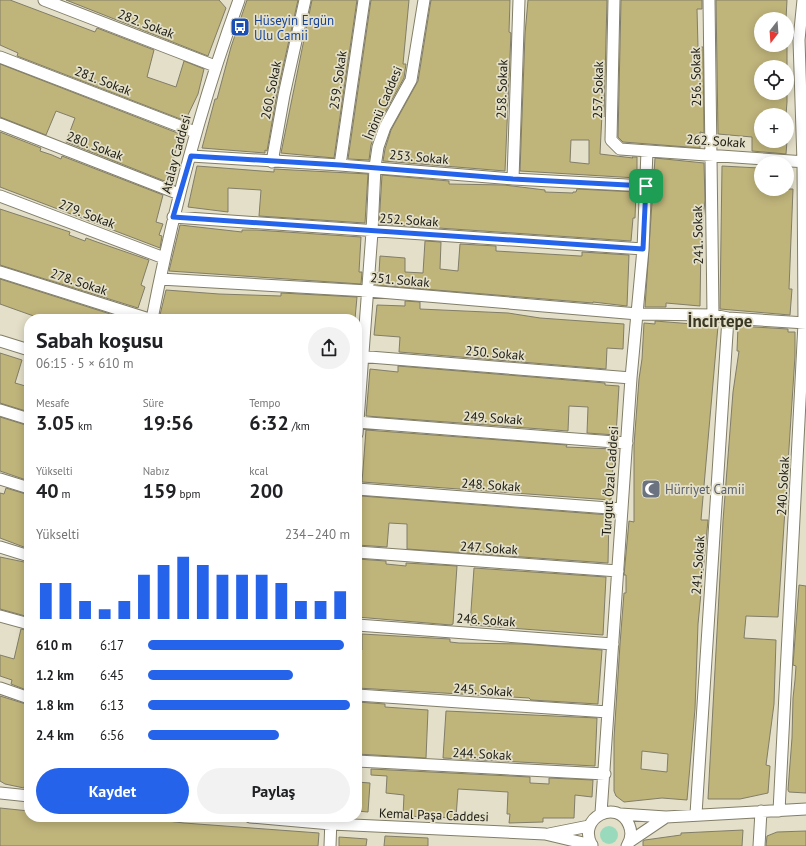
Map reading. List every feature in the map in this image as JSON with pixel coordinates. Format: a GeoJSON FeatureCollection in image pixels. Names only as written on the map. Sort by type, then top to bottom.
{"type":"FeatureCollection","features":[{"type":"Feature","properties":{"kind":"street","name":"282. Sokak"},"geometry":{"type":"LineString","coordinates":[[44,0],[215,66]]}},
{"type":"Feature","properties":{"kind":"street","name":"260. Sokak"},"geometry":{"type":"LineString","coordinates":[[272,162],[284,95],[305,0]]}},
{"type":"Feature","properties":{"kind":"street","name":"259. Sokak"},"geometry":{"type":"LineString","coordinates":[[340,165],[364,0]]}},
{"type":"Feature","properties":{"kind":"street","name":"İnönü Caddesi"},"geometry":{"type":"LineString","coordinates":[[362,340],[368,291],[375,167],[378,147],[385,127],[411,80],[424,0]]}},
{"type":"Feature","properties":{"kind":"street","name":"258. Sokak"},"geometry":{"type":"LineString","coordinates":[[513,179],[519,0]]}},
{"type":"Feature","properties":{"kind":"street","name":"257. Sokak"},"geometry":{"type":"LineString","coordinates":[[614,0],[611,140],[620,149],[647,151]]}},
{"type":"Feature","properties":{"kind":"street","name":"256. Sokak"},"geometry":{"type":"LineString","coordinates":[[709,0],[712,154]]}},
{"type":"Feature","properties":{"kind":"street","name":"240. Sokak"},"geometry":{"type":"LineString","coordinates":[[779,811],[803,430],[805,323],[804,162],[799,40],[804,0]]}},
{"type":"Feature","properties":{"kind":"street","name":"Atalay Caddesi"},"geometry":{"type":"LineString","coordinates":[[153,314],[173,217],[191,156],[195,132],[235,1]]}},
{"type":"Feature","properties":{"kind":"street","name":"281. Sokak"},"geometry":{"type":"LineString","coordinates":[[0,57],[195,132]]}},
{"type":"Feature","properties":{"kind":"street","name":"280. Sokak"},"geometry":{"type":"LineString","coordinates":[[0,124],[179,194]]}},
{"type":"Feature","properties":{"kind":"street","name":"262. Sokak"},"geometry":{"type":"LineString","coordinates":[[647,151],[712,154],[804,162]]}},
{"type":"Feature","properties":{"kind":"street","name":"Turgut Özal Caddesi"},"geometry":{"type":"LineString","coordinates":[[601,813],[605,774],[631,378],[643,249],[647,151]]}},
{"type":"Feature","properties":{"kind":"street","name":"241. Sokak"},"geometry":{"type":"LineString","coordinates":[[712,154],[713,316]]}},
{"type":"Feature","properties":{"kind":"street","name":"253. Sokak"},"geometry":{"type":"LineString","coordinates":[[191,156],[375,167],[513,179],[646,186]]}},
{"type":"Feature","properties":{"kind":"street","name":"279. Sokak"},"geometry":{"type":"LineString","coordinates":[[0,196],[164,258]]}},
{"type":"Feature","properties":{"kind":"street","name":"252. Sokak"},"geometry":{"type":"LineString","coordinates":[[173,217],[372,232],[643,249]]}},
{"type":"Feature","properties":{"kind":"street","name":"278. Sokak"},"geometry":{"type":"LineString","coordinates":[[0,272],[133,314]]}},
{"type":"Feature","properties":{"kind":"street","name":"251. Sokak"},"geometry":{"type":"LineString","coordinates":[[160,279],[368,291],[638,314],[713,316],[805,323]]}},
{"type":"Feature","properties":{"kind":"street","name":"241. Sokak"},"geometry":{"type":"LineString","coordinates":[[696,814],[728,318]]}},
{"type":"Feature","properties":{"kind":"street"},"geometry":{"type":"LineString","coordinates":[[0,341],[24,348]]}},
{"type":"Feature","properties":{"kind":"street","name":"250. Sokak"},"geometry":{"type":"LineString","coordinates":[[362,356],[631,378]]}},
{"type":"Feature","properties":{"kind":"street"},"geometry":{"type":"LineString","coordinates":[[0,410],[24,417]]}},
{"type":"Feature","properties":{"kind":"street","name":"249. Sokak"},"geometry":{"type":"LineString","coordinates":[[362,426],[627,443]]}},
{"type":"Feature","properties":{"kind":"street"},"geometry":{"type":"LineString","coordinates":[[0,479],[24,486]]}},
{"type":"Feature","properties":{"kind":"street","name":"248. Sokak"},"geometry":{"type":"LineString","coordinates":[[362,489],[622,509]]}},
{"type":"Feature","properties":{"kind":"street"},"geometry":{"type":"LineString","coordinates":[[0,547],[24,554]]}},
{"type":"Feature","properties":{"kind":"street","name":"247. Sokak"},"geometry":{"type":"LineString","coordinates":[[362,552],[618,571]]}},
{"type":"Feature","properties":{"kind":"street"},"geometry":{"type":"LineString","coordinates":[[0,616],[24,623]]}},
{"type":"Feature","properties":{"kind":"street","name":"246. Sokak"},"geometry":{"type":"LineString","coordinates":[[362,625],[613,644]]}},
{"type":"Feature","properties":{"kind":"street"},"geometry":{"type":"LineString","coordinates":[[0,688],[24,696]]}},
{"type":"Feature","properties":{"kind":"street","name":"245. Sokak"},"geometry":{"type":"LineString","coordinates":[[362,695],[608,712]]}},
{"type":"Feature","properties":{"kind":"street","name":"244. Sokak"},"geometry":{"type":"LineString","coordinates":[[362,762],[605,774]]}},
{"type":"Feature","properties":{"kind":"street"},"geometry":{"type":"LineString","coordinates":[[0,793],[24,795]]}},
{"type":"Feature","properties":{"kind":"street"},"geometry":{"type":"LineString","coordinates":[[592,846],[589,839],[589,826],[596,816],[601,813],[614,812],[620,814],[666,817],[696,814],[806,809]]}},
{"type":"Feature","properties":{"kind":"street"},"geometry":{"type":"LineString","coordinates":[[759,846],[761,811]]}},
{"type":"Feature","properties":{"kind":"street"},"geometry":{"type":"LineString","coordinates":[[620,814],[629,823],[631,829],[628,844]]}},
{"type":"Feature","properties":{"kind":"street"},"geometry":{"type":"LineString","coordinates":[[628,844],[666,817]]}},
{"type":"Feature","properties":{"kind":"street"},"geometry":{"type":"LineString","coordinates":[[330,846],[331,822]]}},
{"type":"Feature","properties":{"kind":"street","name":"Kemal Paşa Caddesi"},"geometry":{"type":"LineString","coordinates":[[347,822],[545,834],[592,846]]}},
{"type":"Feature","properties":{"kind":"street","name":"Kemal Paşa Caddesi"},"geometry":{"type":"LineString","coordinates":[[545,834],[589,826]]}},
{"type":"Feature","properties":{"kind":"green space"},"geometry":{"type":"Polygon","coordinates":[[[609,826],[615,829],[618,835],[615,841],[609,844],[603,841],[600,835],[603,829],[609,826]]]}},
{"type":"Feature","properties":{"kind":"building"},"geometry":{"type":"Polygon","coordinates":[[[0,0],[10,0],[95,32],[97,28],[154,50],[147,77],[176,87],[184,61],[204,69],[198,94],[186,119],[183,118],[183,120],[17,56],[18,53],[0,45],[0,0]]]}},
{"type":"Feature","properties":{"kind":"building"},"geometry":{"type":"Polygon","coordinates":[[[66,0],[219,0],[226,8],[208,56],[66,0]]]}},
{"type":"Feature","properties":{"kind":"building"},"geometry":{"type":"Polygon","coordinates":[[[247,0],[298,0],[277,94],[267,151],[265,150],[265,153],[202,148],[215,99],[217,99],[231,47],[247,0]]]}},
{"type":"Feature","properties":{"kind":"building"},"geometry":{"type":"Polygon","coordinates":[[[312,0],[357,0],[334,158],[281,153],[312,0]]]}},
{"type":"Feature","properties":{"kind":"building"},"geometry":{"type":"Polygon","coordinates":[[[371,0],[409,0],[403,64],[406,64],[404,78],[378,125],[371,145],[369,160],[348,159],[371,0]]]}},
{"type":"Feature","properties":{"kind":"building"},"geometry":{"type":"Polygon","coordinates":[[[431,0],[510,0],[509,32],[511,33],[505,171],[383,161],[391,130],[418,81],[431,0]]]}},
{"type":"Feature","properties":{"kind":"building"},"geometry":{"type":"Polygon","coordinates":[[[528,0],[607,0],[604,117],[602,114],[600,154],[633,158],[632,157],[637,157],[637,178],[520,171],[525,34],[528,0]],[[571,140],[570,162],[589,164],[589,140],[571,140]]]}},
{"type":"Feature","properties":{"kind":"building"},"geometry":{"type":"Polygon","coordinates":[[[621,0],[702,0],[702,9],[697,9],[698,47],[703,47],[704,133],[700,132],[700,148],[623,142],[618,137],[621,0]]]}},
{"type":"Feature","properties":{"kind":"building"},"geometry":{"type":"Polygon","coordinates":[[[716,0],[787,0],[786,12],[754,12],[754,52],[787,52],[787,60],[754,60],[754,100],[787,100],[787,102],[787,108],[754,108],[754,148],[786,148],[786,154],[752,151],[752,137],[718,134],[716,0]]]}},
{"type":"Feature","properties":{"kind":"building"},"geometry":{"type":"Polygon","coordinates":[[[0,64],[180,134],[167,182],[66,142],[75,118],[56,111],[46,135],[0,117],[0,64]]]}},
{"type":"Feature","properties":{"kind":"building"},"geometry":{"type":"Polygon","coordinates":[[[0,132],[41,148],[40,151],[61,159],[62,156],[163,195],[156,222],[163,224],[159,235],[162,236],[160,248],[0,187],[0,132]]]}},
{"type":"Feature","properties":{"kind":"building"},"geometry":{"type":"Polygon","coordinates":[[[655,158],[704,163],[705,200],[701,241],[700,306],[666,303],[666,307],[645,307],[655,158]]]}},
{"type":"Feature","properties":{"kind":"building"},"geometry":{"type":"Polygon","coordinates":[[[197,166],[274,172],[274,169],[368,174],[365,223],[259,216],[261,190],[228,188],[228,212],[188,207],[197,166]]]}},
{"type":"Feature","properties":{"kind":"building"},"geometry":{"type":"Polygon","coordinates":[[[722,166],[754,168],[754,196],[793,196],[789,289],[792,289],[790,315],[720,309],[722,166]]]}},
{"type":"Feature","properties":{"kind":"building"},"geometry":{"type":"Polygon","coordinates":[[[382,175],[449,181],[449,184],[504,185],[545,190],[545,192],[573,193],[576,192],[577,189],[636,192],[635,218],[633,218],[631,241],[379,224],[382,175]]]}},
{"type":"Feature","properties":{"kind":"building"},"geometry":{"type":"Polygon","coordinates":[[[0,209],[70,232],[69,235],[85,241],[86,238],[149,260],[141,285],[145,287],[138,308],[0,265],[0,209]]]}},
{"type":"Feature","properties":{"kind":"building"},"geometry":{"type":"Polygon","coordinates":[[[180,225],[242,232],[242,230],[256,230],[361,237],[359,272],[362,272],[361,284],[169,271],[180,225]]]}},
{"type":"Feature","properties":{"kind":"building"},"geometry":{"type":"Polygon","coordinates":[[[425,241],[441,242],[440,269],[458,271],[460,244],[496,246],[496,251],[580,256],[582,256],[582,252],[629,255],[627,306],[375,285],[376,273],[379,273],[380,256],[405,258],[405,272],[423,273],[425,241]]]}},
{"type":"Feature","properties":{"kind":"building"},"geometry":{"type":"Polygon","coordinates":[[[0,279],[110,314],[28,314],[0,304],[0,279]]]}},
{"type":"Feature","properties":{"kind":"building"},"geometry":{"type":"Polygon","coordinates":[[[166,290],[219,294],[281,296],[281,293],[357,297],[355,314],[160,314],[166,290]]]}},
{"type":"Feature","properties":{"kind":"building"},"geometry":{"type":"Polygon","coordinates":[[[405,301],[420,302],[420,309],[508,313],[540,318],[624,324],[623,349],[607,348],[606,369],[399,352],[400,337],[374,335],[377,305],[405,306],[405,301]]]}},
{"type":"Feature","properties":{"kind":"building"},"geometry":{"type":"Polygon","coordinates":[[[655,321],[718,326],[701,520],[708,520],[698,624],[695,709],[687,800],[662,798],[624,802],[616,796],[614,791],[614,738],[624,593],[626,593],[626,575],[624,575],[629,521],[634,522],[634,445],[644,323],[655,324],[655,321]],[[642,751],[641,769],[667,772],[668,754],[642,751]]]}},
{"type":"Feature","properties":{"kind":"building"},"geometry":{"type":"Polygon","coordinates":[[[738,326],[788,329],[788,332],[795,332],[795,356],[778,617],[746,616],[744,638],[776,640],[774,704],[766,765],[770,766],[768,793],[740,799],[708,799],[723,521],[733,392],[739,351],[737,351],[738,326]]]}},
{"type":"Feature","properties":{"kind":"building"},"geometry":{"type":"Polygon","coordinates":[[[0,353],[22,360],[15,383],[24,386],[24,410],[0,403],[0,353]]]}},
{"type":"Feature","properties":{"kind":"building"},"geometry":{"type":"Polygon","coordinates":[[[398,366],[605,383],[605,385],[619,386],[616,435],[587,433],[588,407],[569,406],[568,431],[366,416],[370,369],[398,372],[398,366]]]}},
{"type":"Feature","properties":{"kind":"building"},"geometry":{"type":"Polygon","coordinates":[[[0,417],[24,424],[24,479],[0,471],[0,417]]]}},
{"type":"Feature","properties":{"kind":"building"},"geometry":{"type":"Polygon","coordinates":[[[366,430],[567,445],[566,447],[614,449],[611,500],[362,482],[366,430]]]}},
{"type":"Feature","properties":{"kind":"building"},"geometry":{"type":"Polygon","coordinates":[[[6,488],[24,493],[24,547],[0,538],[0,493],[4,494],[6,488]]]}},
{"type":"Feature","properties":{"kind":"building"},"geometry":{"type":"Polygon","coordinates":[[[362,496],[609,515],[608,563],[407,549],[407,524],[389,523],[387,547],[362,545],[362,496]]]}},
{"type":"Feature","properties":{"kind":"building"},"geometry":{"type":"Polygon","coordinates":[[[0,557],[24,562],[24,616],[0,609],[0,557]]]}},
{"type":"Feature","properties":{"kind":"building"},"geometry":{"type":"Polygon","coordinates":[[[362,559],[386,561],[386,564],[406,566],[406,563],[457,566],[453,624],[362,617],[362,559]]]}},
{"type":"Feature","properties":{"kind":"building"},"geometry":{"type":"Polygon","coordinates":[[[474,568],[606,577],[603,635],[470,625],[474,568]]]}},
{"type":"Feature","properties":{"kind":"building"},"geometry":{"type":"Polygon","coordinates":[[[799,585],[806,586],[806,793],[789,792],[788,790],[796,666],[793,665],[799,585]]]}},
{"type":"Feature","properties":{"kind":"building"},"geometry":{"type":"Polygon","coordinates":[[[21,629],[24,630],[24,689],[11,684],[12,680],[0,676],[0,655],[14,659],[21,629]]]}},
{"type":"Feature","properties":{"kind":"building"},"geometry":{"type":"Polygon","coordinates":[[[362,634],[450,639],[450,642],[459,643],[524,644],[602,650],[598,704],[531,700],[529,698],[362,688],[362,634]]]}},
{"type":"Feature","properties":{"kind":"building"},"geometry":{"type":"Polygon","coordinates":[[[0,696],[24,703],[24,788],[5,784],[0,781],[0,696]]]}},
{"type":"Feature","properties":{"kind":"building"},"geometry":{"type":"Polygon","coordinates":[[[362,702],[385,704],[385,707],[428,710],[426,758],[362,754],[362,702]]]}},
{"type":"Feature","properties":{"kind":"building"},"geometry":{"type":"Polygon","coordinates":[[[446,711],[597,718],[595,766],[443,758],[446,711]]]}},
{"type":"Feature","properties":{"kind":"building"},"geometry":{"type":"Polygon","coordinates":[[[371,769],[530,777],[530,783],[549,784],[549,778],[593,780],[592,797],[575,795],[574,818],[543,818],[543,822],[509,823],[510,814],[507,814],[508,792],[458,789],[456,818],[403,816],[404,795],[386,793],[387,776],[371,775],[371,769]]]}},
{"type":"Feature","properties":{"kind":"building"},"geometry":{"type":"Polygon","coordinates":[[[362,782],[370,783],[368,812],[362,811],[362,782]]]}},
{"type":"Feature","properties":{"kind":"building"},"geometry":{"type":"Polygon","coordinates":[[[0,808],[24,810],[24,822],[176,822],[319,833],[318,846],[0,846],[0,808]]]}},
{"type":"Feature","properties":{"kind":"building"},"geometry":{"type":"Polygon","coordinates":[[[743,830],[742,846],[643,846],[643,841],[645,840],[681,835],[681,833],[743,830]]]}},
{"type":"Feature","properties":{"kind":"building"},"geometry":{"type":"Polygon","coordinates":[[[806,831],[806,846],[766,846],[767,836],[777,832],[806,831]]]}},
{"type":"Feature","properties":{"kind":"building"},"geometry":{"type":"Polygon","coordinates":[[[385,836],[428,838],[428,846],[384,846],[385,836]]]}},
{"type":"Feature","properties":{"kind":"building"},"geometry":{"type":"Polygon","coordinates":[[[339,837],[367,839],[366,846],[339,846],[339,837]]]}},
{"type":"Feature","properties":{"kind":"place","name":"Hüseyin Ergün Ulu Camii"},"geometry":{"type":"Point","coordinates":[240,27]}},
{"type":"Feature","properties":{"kind":"place","name":"Hürriyet Camii"},"geometry":{"type":"Point","coordinates":[651,489]}},
{"type":"Feature","properties":{"kind":"district","name":"İncirtepe"},"geometry":{"type":"Point","coordinates":[720,321]}},
{"type":"Feature","properties":{"kind":"route"},"geometry":{"type":"LineString","coordinates":[[191,156],[340,165],[513,179],[646,186],[643,249],[372,232],[173,217],[191,156]]}}]}
